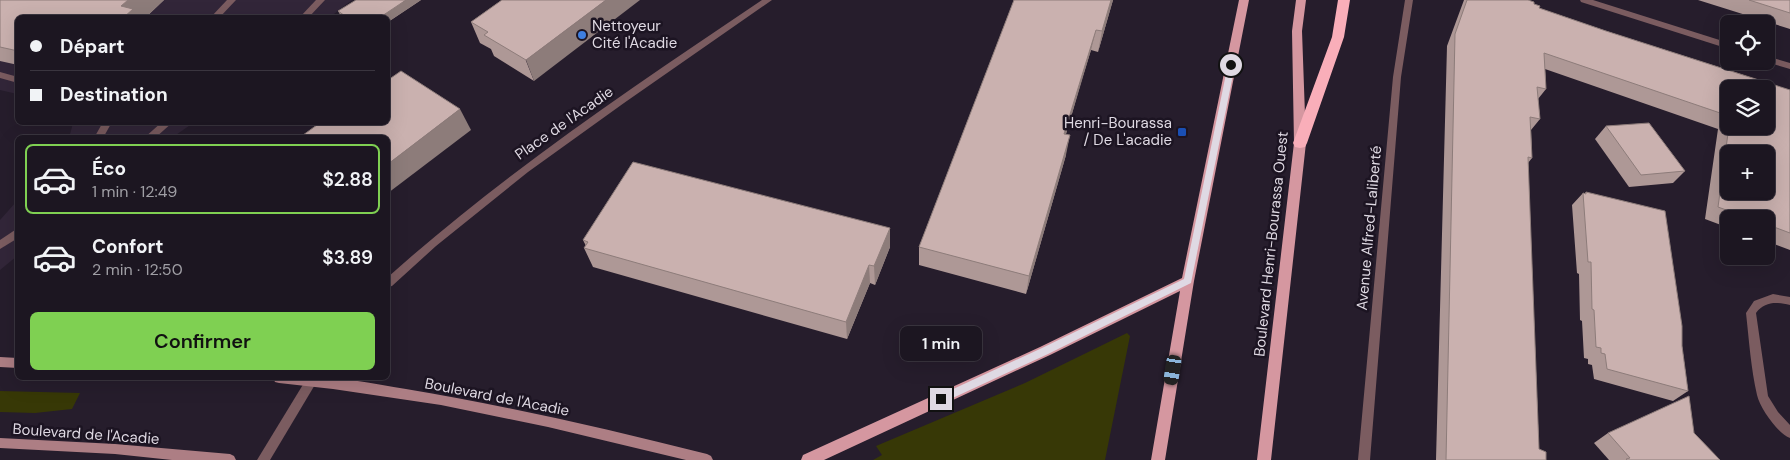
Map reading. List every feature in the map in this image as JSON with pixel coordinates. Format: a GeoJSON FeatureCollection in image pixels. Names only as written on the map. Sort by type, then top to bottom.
{"type":"FeatureCollection","features":[{"type":"Feature","properties":{"kind":"highway"},"geometry":{"type":"LineString","coordinates":[[1300,143],[1338,37],[1344,0]]}},
{"type":"Feature","properties":{"kind":"main road"},"geometry":{"type":"LineString","coordinates":[[1158,460],[1188,281],[1244,0]]}},
{"type":"Feature","properties":{"kind":"main road","name":"Boulevard Henri-Bourassa Ouest"},"geometry":{"type":"LineString","coordinates":[[1264,460],[1300,143],[1297,31],[1301,0]]}},
{"type":"Feature","properties":{"kind":"main road"},"geometry":{"type":"LineString","coordinates":[[808,460],[1045,351],[1188,281]]}},
{"type":"Feature","properties":{"kind":"main road"},"geometry":{"type":"LineString","coordinates":[[0,362],[15,363]]}},
{"type":"Feature","properties":{"kind":"main road","name":"Boulevard de l'Acadie"},"geometry":{"type":"LineString","coordinates":[[318,380],[584,429],[707,460]]}},
{"type":"Feature","properties":{"kind":"main road","name":"Boulevard de l'Acadie"},"geometry":{"type":"LineString","coordinates":[[0,443],[230,460]]}},
{"type":"Feature","properties":{"kind":"street"},"geometry":{"type":"LineString","coordinates":[[217,15],[232,0]]}},
{"type":"Feature","properties":{"kind":"street"},"geometry":{"type":"LineString","coordinates":[[306,15],[321,0]]}},
{"type":"Feature","properties":{"kind":"street","name":"Place de l'Acadie"},"geometry":{"type":"LineString","coordinates":[[390,281],[467,212],[633,93],[768,0]]}},
{"type":"Feature","properties":{"kind":"street","name":"Avenue Alfred-Laliberté"},"geometry":{"type":"LineString","coordinates":[[1364,460],[1397,77],[1409,0]]}},
{"type":"Feature","properties":{"kind":"street"},"geometry":{"type":"LineString","coordinates":[[1584,0],[1720,43]]}},
{"type":"Feature","properties":{"kind":"street"},"geometry":{"type":"LineString","coordinates":[[1775,61],[1790,66]]}},
{"type":"Feature","properties":{"kind":"street"},"geometry":{"type":"LineString","coordinates":[[0,75],[15,79]]}},
{"type":"Feature","properties":{"kind":"street"},"geometry":{"type":"LineString","coordinates":[[152,135],[165,125]]}},
{"type":"Feature","properties":{"kind":"street"},"geometry":{"type":"LineString","coordinates":[[0,245],[15,234]]}},
{"type":"Feature","properties":{"kind":"street"},"geometry":{"type":"LineString","coordinates":[[1790,301],[1779,298],[1763,300],[1753,307],[1751,313],[1763,397],[1774,416],[1790,433]]}},
{"type":"Feature","properties":{"kind":"street"},"geometry":{"type":"LineString","coordinates":[[263,460],[311,380]]}},
{"type":"Feature","properties":{"kind":"shaded area"},"geometry":{"type":"Polygon","coordinates":[[[0,0],[352,0],[333,15],[15,15],[15,94],[0,90],[0,0]]]}},
{"type":"Feature","properties":{"kind":"shaded area"},"geometry":{"type":"Polygon","coordinates":[[[72,125],[190,125],[176,135],[70,135],[72,125]]]}},
{"type":"Feature","properties":{"kind":"shaded area"},"geometry":{"type":"Polygon","coordinates":[[[15,203],[15,258],[0,270],[0,220],[15,203]]]}},
{"type":"Feature","properties":{"kind":"shaded area"},"geometry":{"type":"Polygon","coordinates":[[[1127,333],[1130,336],[1105,460],[873,460],[882,455],[876,446],[1025,383],[1127,333]]]}},
{"type":"Feature","properties":{"kind":"shaded area"},"geometry":{"type":"Polygon","coordinates":[[[0,391],[80,393],[72,409],[35,413],[0,412],[0,391]]]}},
{"type":"Feature","properties":{"kind":"building"},"geometry":{"type":"Polygon","coordinates":[[[0,0],[128,0],[121,6],[133,9],[126,15],[15,15],[15,50],[0,47],[0,0]]]}},
{"type":"Feature","properties":{"kind":"building"},"geometry":{"type":"Polygon","coordinates":[[[356,0],[406,0],[384,15],[344,15],[338,11],[356,0]]]}},
{"type":"Feature","properties":{"kind":"building"},"geometry":{"type":"Polygon","coordinates":[[[502,0],[606,0],[526,60],[484,35],[488,32],[471,22],[502,0]]]}},
{"type":"Feature","properties":{"kind":"building"},"geometry":{"type":"Polygon","coordinates":[[[1014,0],[1111,0],[1102,31],[1096,30],[1064,134],[1070,135],[1029,276],[919,247],[1014,0]]]}},
{"type":"Feature","properties":{"kind":"building"},"geometry":{"type":"Polygon","coordinates":[[[1467,0],[1528,0],[1540,6],[1539,8],[1720,68],[1720,70],[1728,70],[1759,80],[1720,80],[1720,113],[1544,53],[1546,89],[1537,87],[1540,119],[1530,117],[1532,158],[1528,157],[1539,449],[1546,452],[1546,460],[1446,460],[1455,34],[1467,0]]]}},
{"type":"Feature","properties":{"kind":"building"},"geometry":{"type":"Polygon","coordinates":[[[1749,0],[1790,0],[1790,13],[1749,0]]]}},
{"type":"Feature","properties":{"kind":"building"},"geometry":{"type":"Polygon","coordinates":[[[401,71],[460,109],[390,162],[390,135],[303,135],[317,125],[390,125],[390,79],[401,71]]]}},
{"type":"Feature","properties":{"kind":"building"},"geometry":{"type":"Polygon","coordinates":[[[1775,85],[1790,90],[1790,233],[1775,227],[1775,210],[1726,210],[1718,207],[1720,192],[1720,200],[1775,200],[1775,145],[1726,145],[1728,135],[1775,135],[1775,85]]]}},
{"type":"Feature","properties":{"kind":"building"},"geometry":{"type":"Polygon","coordinates":[[[1649,123],[1685,171],[1641,175],[1606,126],[1649,123]]]}},
{"type":"Feature","properties":{"kind":"building"},"geometry":{"type":"Polygon","coordinates":[[[633,162],[890,228],[874,266],[869,265],[846,322],[584,248],[588,242],[583,240],[633,162]]]}},
{"type":"Feature","properties":{"kind":"building"},"geometry":{"type":"Polygon","coordinates":[[[1586,192],[1665,211],[1682,326],[1682,346],[1688,391],[1607,369],[1605,354],[1601,353],[1601,348],[1596,347],[1594,310],[1592,309],[1591,262],[1588,262],[1583,193],[1586,194],[1586,192]]]}},
{"type":"Feature","properties":{"kind":"building"},"geometry":{"type":"Polygon","coordinates":[[[1689,396],[1694,433],[1720,460],[1627,460],[1630,458],[1608,433],[1689,396]]]}},
{"type":"Feature","properties":{"kind":"place","name":"Nettoyeur Cité l'Acadie"},"geometry":{"type":"Point","coordinates":[582,35]}},
{"type":"Feature","properties":{"kind":"place","name":"Henri-Bourassa / De L'acadie"},"geometry":{"type":"Point","coordinates":[1182,132]}},
{"type":"Feature","properties":{"kind":"route"},"geometry":{"type":"LineString","coordinates":[[941,399],[1045,351],[1188,281],[1231,65]]}}]}
